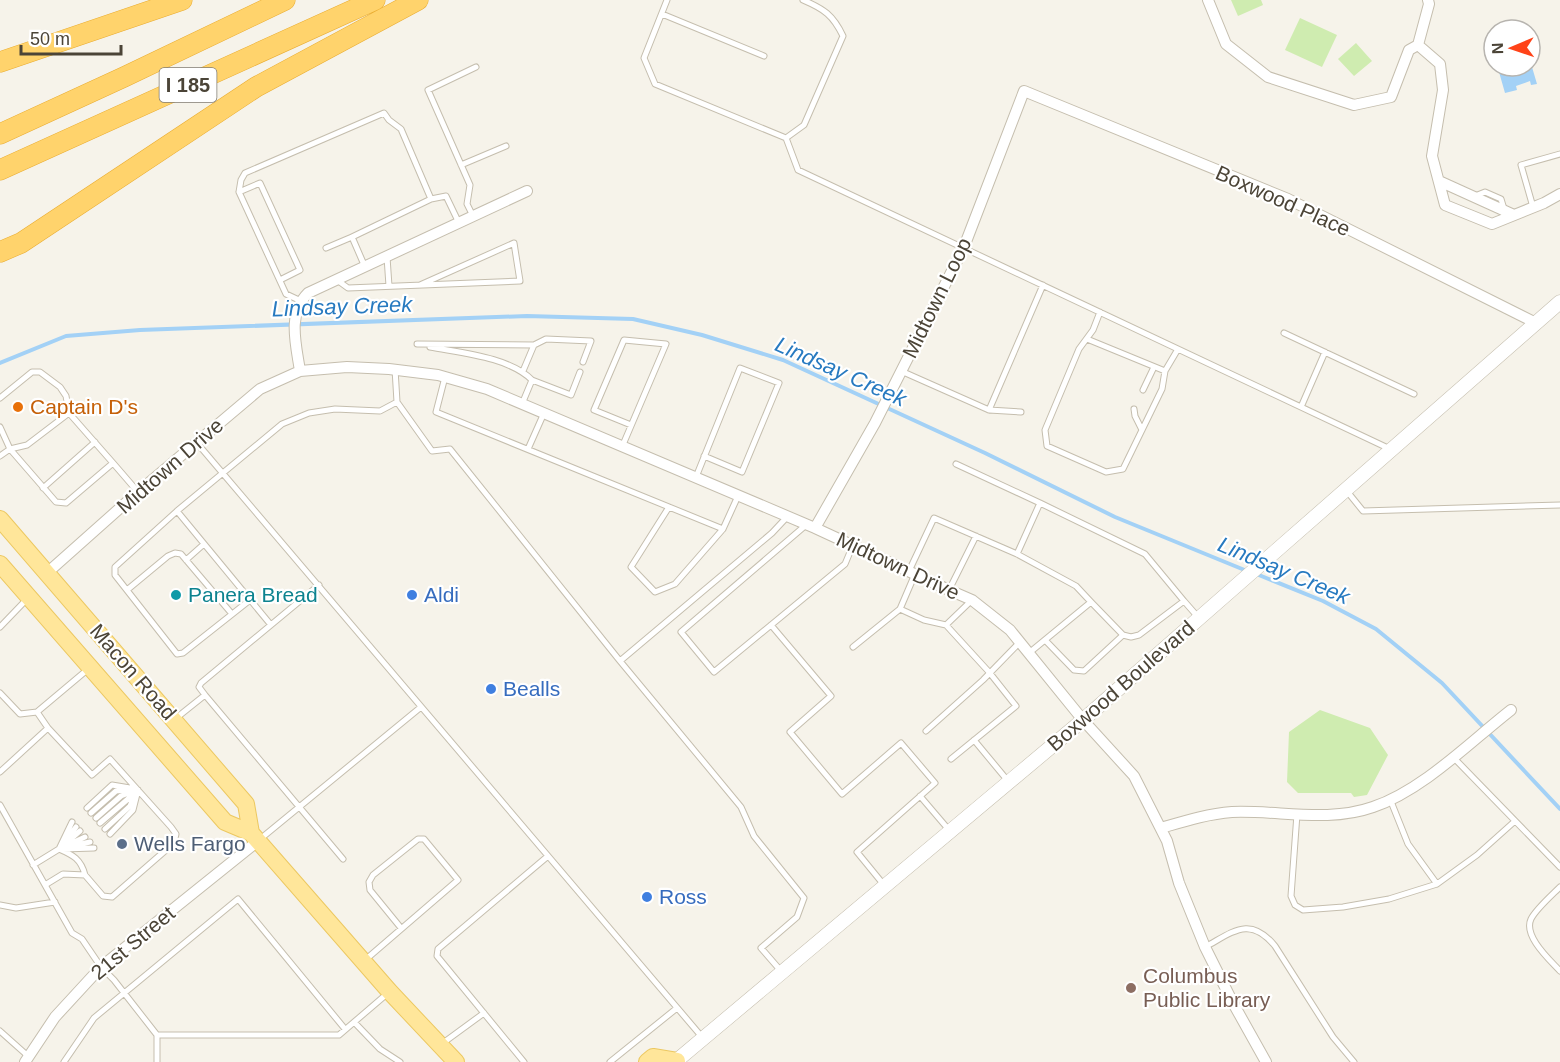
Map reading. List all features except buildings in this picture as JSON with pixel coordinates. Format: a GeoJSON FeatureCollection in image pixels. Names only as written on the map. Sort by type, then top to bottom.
{"type":"FeatureCollection","features":[{"type":"Feature","properties":{"kind":"highway"},"geometry":{"type":"LineString","coordinates":[[0,62],[182,0]]}},
{"type":"Feature","properties":{"kind":"highway","name":"I 185"},"geometry":{"type":"LineString","coordinates":[[0,134],[285,0]]}},
{"type":"Feature","properties":{"kind":"highway","name":"I 185"},"geometry":{"type":"LineString","coordinates":[[0,170],[375,0]]}},
{"type":"Feature","properties":{"kind":"highway"},"geometry":{"type":"LineString","coordinates":[[0,252],[21,243],[256,87],[418,0]]}},
{"type":"Feature","properties":{"kind":"main road","name":"Macon Road"},"geometry":{"type":"LineString","coordinates":[[0,519],[246,804],[255,837]]}},
{"type":"Feature","properties":{"kind":"main road","name":"Macon Road"},"geometry":{"type":"LineString","coordinates":[[0,564],[225,822],[255,837],[363,962],[456,1062]]}},
{"type":"Feature","properties":{"kind":"main road"},"geometry":{"type":"LineString","coordinates":[[647,1062],[653,1057],[676,1061]]}},
{"type":"Feature","properties":{"kind":"street"},"geometry":{"type":"LineString","coordinates":[[1208,0],[1226,44],[1268,77],[1354,105],[1391,97],[1409,51],[1418,45],[1429,4],[1428,0]]}},
{"type":"Feature","properties":{"kind":"street"},"geometry":{"type":"LineString","coordinates":[[1418,45],[1440,64],[1443,90],[1432,156],[1445,205],[1491,224],[1509,213],[1533,207],[1560,194]]}},
{"type":"Feature","properties":{"kind":"street","name":"Midtown Loop"},"geometry":{"type":"LineString","coordinates":[[811,526],[875,423],[964,247],[1024,91]]}},
{"type":"Feature","properties":{"kind":"street","name":"Boxwood Place"},"geometry":{"type":"LineString","coordinates":[[1024,91],[1288,199],[1536,323]]}},
{"type":"Feature","properties":{"kind":"street"},"geometry":{"type":"LineString","coordinates":[[1439,181],[1509,213]]}},
{"type":"Feature","properties":{"kind":"street"},"geometry":{"type":"LineString","coordinates":[[300,370],[295,324],[296,310],[308,293],[527,191]]}},
{"type":"Feature","properties":{"kind":"street"},"geometry":{"type":"LineString","coordinates":[[1465,213],[1471,197]]}},
{"type":"Feature","properties":{"kind":"street","name":"Boxwood Boulevard"},"geometry":{"type":"LineString","coordinates":[[676,1061],[1083,720],[1560,302]]}},
{"type":"Feature","properties":{"kind":"street","name":"Midtown Drive"},"geometry":{"type":"LineString","coordinates":[[47,573],[138,492],[260,389],[300,370],[347,367],[395,369],[445,378],[487,389],[853,545],[972,600],[1010,630],[1083,720],[1134,776],[1167,842],[1179,883],[1205,947],[1266,1062]]}},
{"type":"Feature","properties":{"kind":"street"},"geometry":{"type":"LineString","coordinates":[[1161,828],[1202,815],[1234,812],[1330,816],[1373,807],[1416,787],[1511,710]]}},
{"type":"Feature","properties":{"kind":"street","name":"21st Street"},"geometry":{"type":"LineString","coordinates":[[27,1059],[55,1017],[101,967],[255,837]]}},
{"type":"Feature","properties":{"kind":"lane"},"geometry":{"type":"LineString","coordinates":[[667,0],[644,58],[655,84],[786,138],[798,170],[1392,450]]}},
{"type":"Feature","properties":{"kind":"lane"},"geometry":{"type":"LineString","coordinates":[[786,138],[804,125],[843,36],[836,21],[822,8],[803,0]]}},
{"type":"Feature","properties":{"kind":"lane"},"geometry":{"type":"LineString","coordinates":[[662,14],[765,56]]}},
{"type":"Feature","properties":{"kind":"lane"},"geometry":{"type":"LineString","coordinates":[[473,216],[467,204],[470,185],[428,90],[476,67]]}},
{"type":"Feature","properties":{"kind":"lane"},"geometry":{"type":"LineString","coordinates":[[301,301],[286,294],[240,192],[241,180],[245,173],[384,113],[401,129],[431,199]]}},
{"type":"Feature","properties":{"kind":"lane"},"geometry":{"type":"LineString","coordinates":[[461,165],[506,146]]}},
{"type":"Feature","properties":{"kind":"lane"},"geometry":{"type":"LineString","coordinates":[[1533,207],[1521,165],[1560,154]]}},
{"type":"Feature","properties":{"kind":"lane"},"geometry":{"type":"LineString","coordinates":[[240,192],[260,183],[300,270],[280,280]]}},
{"type":"Feature","properties":{"kind":"lane"},"geometry":{"type":"LineString","coordinates":[[326,248],[431,199],[446,196],[459,223]]}},
{"type":"Feature","properties":{"kind":"lane"},"geometry":{"type":"LineString","coordinates":[[352,237],[365,267]]}},
{"type":"Feature","properties":{"kind":"lane"},"geometry":{"type":"LineString","coordinates":[[337,280],[348,288],[520,281],[514,243],[420,285]]}},
{"type":"Feature","properties":{"kind":"lane"},"geometry":{"type":"LineString","coordinates":[[387,256],[389,286]]}},
{"type":"Feature","properties":{"kind":"lane"},"geometry":{"type":"LineString","coordinates":[[989,410],[1043,285]]}},
{"type":"Feature","properties":{"kind":"lane"},"geometry":{"type":"LineString","coordinates":[[1100,312],[1093,330],[1079,349],[1044,430],[1047,446],[1106,472],[1123,469],[1162,389],[1166,372],[1178,349]]}},
{"type":"Feature","properties":{"kind":"lane"},"geometry":{"type":"LineString","coordinates":[[1284,333],[1414,394]]}},
{"type":"Feature","properties":{"kind":"lane"},"geometry":{"type":"LineString","coordinates":[[580,372],[571,395],[532,380],[523,371],[488,358],[417,344],[534,345],[546,339],[591,341],[583,362]]}},
{"type":"Feature","properties":{"kind":"lane"},"geometry":{"type":"LineString","coordinates":[[622,447],[666,344],[624,339],[594,410],[631,425]]}},
{"type":"Feature","properties":{"kind":"lane"},"geometry":{"type":"LineString","coordinates":[[1087,339],[1166,372]]}},
{"type":"Feature","properties":{"kind":"lane"},"geometry":{"type":"LineString","coordinates":[[523,371],[534,345]]}},
{"type":"Feature","properties":{"kind":"lane"},"geometry":{"type":"LineString","coordinates":[[1301,407],[1325,352]]}},
{"type":"Feature","properties":{"kind":"lane"},"geometry":{"type":"LineString","coordinates":[[1143,390],[1154,367]]}},
{"type":"Feature","properties":{"kind":"lane"},"geometry":{"type":"LineString","coordinates":[[696,478],[704,456],[740,368],[779,383],[742,472],[704,456]]}},
{"type":"Feature","properties":{"kind":"lane"},"geometry":{"type":"LineString","coordinates":[[395,369],[398,402],[432,451],[450,448],[620,661],[741,807],[754,836],[804,898],[797,917],[761,948],[782,972]]}},
{"type":"Feature","properties":{"kind":"lane"},"geometry":{"type":"LineString","coordinates":[[901,371],[989,410],[1021,412]]}},
{"type":"Feature","properties":{"kind":"lane"},"geometry":{"type":"LineString","coordinates":[[0,398],[32,372],[40,372],[60,387],[66,396],[69,413],[138,492]]}},
{"type":"Feature","properties":{"kind":"lane"},"geometry":{"type":"LineString","coordinates":[[445,378],[436,412],[723,529]]}},
{"type":"Feature","properties":{"kind":"lane"},"geometry":{"type":"LineString","coordinates":[[522,404],[532,380]]}},
{"type":"Feature","properties":{"kind":"lane"},"geometry":{"type":"LineString","coordinates":[[250,600],[183,653],[177,654],[115,575],[115,567],[177,511],[282,424],[309,413],[336,410],[380,411],[398,402]]}},
{"type":"Feature","properties":{"kind":"lane"},"geometry":{"type":"LineString","coordinates":[[1134,409],[1142,430]]}},
{"type":"Feature","properties":{"kind":"lane"},"geometry":{"type":"LineString","coordinates":[[0,456],[10,449],[27,445],[69,413]]}},
{"type":"Feature","properties":{"kind":"lane"},"geometry":{"type":"LineString","coordinates":[[528,449],[544,413]]}},
{"type":"Feature","properties":{"kind":"lane"},"geometry":{"type":"LineString","coordinates":[[0,427],[10,449],[56,502],[66,503],[113,463]]}},
{"type":"Feature","properties":{"kind":"lane"},"geometry":{"type":"LineString","coordinates":[[43,488],[95,442]]}},
{"type":"Feature","properties":{"kind":"lane"},"geometry":{"type":"LineString","coordinates":[[197,442],[703,1038]]}},
{"type":"Feature","properties":{"kind":"lane"},"geometry":{"type":"LineString","coordinates":[[956,464],[1145,554],[1200,618]]}},
{"type":"Feature","properties":{"kind":"lane"},"geometry":{"type":"LineString","coordinates":[[1346,490],[1363,511],[1560,505]]}},
{"type":"Feature","properties":{"kind":"lane"},"geometry":{"type":"LineString","coordinates":[[669,507],[632,567],[655,592],[675,584],[723,529],[738,496]]}},
{"type":"Feature","properties":{"kind":"lane"},"geometry":{"type":"LineString","coordinates":[[1017,554],[1040,503]]}},
{"type":"Feature","properties":{"kind":"lane"},"geometry":{"type":"LineString","coordinates":[[177,511],[271,624]]}},
{"type":"Feature","properties":{"kind":"lane"},"geometry":{"type":"LineString","coordinates":[[620,661],[788,517]]}},
{"type":"Feature","properties":{"kind":"lane"},"geometry":{"type":"LineString","coordinates":[[853,647],[900,609],[934,518],[1017,554],[1076,585],[1123,635],[1131,637],[1139,635],[1184,601]]}},
{"type":"Feature","properties":{"kind":"lane"},"geometry":{"type":"LineString","coordinates":[[811,526],[681,632],[714,672],[845,564],[853,545]]}},
{"type":"Feature","properties":{"kind":"lane"},"geometry":{"type":"LineString","coordinates":[[949,590],[976,536]]}},
{"type":"Feature","properties":{"kind":"lane"},"geometry":{"type":"LineString","coordinates":[[186,560],[204,544]]}},
{"type":"Feature","properties":{"kind":"lane"},"geometry":{"type":"LineString","coordinates":[[127,590],[168,556],[175,553],[182,554],[232,614]]}},
{"type":"Feature","properties":{"kind":"lane"},"geometry":{"type":"LineString","coordinates":[[319,585],[199,687],[343,859]]}},
{"type":"Feature","properties":{"kind":"lane"},"geometry":{"type":"LineString","coordinates":[[0,627],[28,598]]}},
{"type":"Feature","properties":{"kind":"lane"},"geometry":{"type":"LineString","coordinates":[[946,625],[972,600]]}},
{"type":"Feature","properties":{"kind":"lane"},"geometry":{"type":"LineString","coordinates":[[1029,653],[1091,602]]}},
{"type":"Feature","properties":{"kind":"lane"},"geometry":{"type":"LineString","coordinates":[[900,609],[924,620],[946,625],[989,672],[1016,706],[951,759]]}},
{"type":"Feature","properties":{"kind":"lane"},"geometry":{"type":"LineString","coordinates":[[771,625],[831,696],[790,732],[842,794],[901,743],[935,783],[857,852],[885,886]]}},
{"type":"Feature","properties":{"kind":"lane"},"geometry":{"type":"LineString","coordinates":[[1045,640],[1074,670],[1079,672],[1084,671],[1123,635]]}},
{"type":"Feature","properties":{"kind":"lane"},"geometry":{"type":"LineString","coordinates":[[926,731],[983,680],[1020,642]]}},
{"type":"Feature","properties":{"kind":"lane"},"geometry":{"type":"LineString","coordinates":[[0,693],[20,714],[37,712],[91,667]]}},
{"type":"Feature","properties":{"kind":"lane"},"geometry":{"type":"LineString","coordinates":[[174,720],[205,695]]}},
{"type":"Feature","properties":{"kind":"lane"},"geometry":{"type":"LineString","coordinates":[[255,837],[298,808],[421,707]]}},
{"type":"Feature","properties":{"kind":"lane"},"geometry":{"type":"LineString","coordinates":[[37,712],[48,728],[92,775],[110,759],[176,834],[174,843],[112,897],[104,896],[86,875],[77,857],[59,849]]}},
{"type":"Feature","properties":{"kind":"lane"},"geometry":{"type":"LineString","coordinates":[[0,772],[48,728]]}},
{"type":"Feature","properties":{"kind":"lane"},"geometry":{"type":"LineString","coordinates":[[974,740],[1009,782]]}},
{"type":"Feature","properties":{"kind":"lane"},"geometry":{"type":"LineString","coordinates":[[1453,757],[1560,867]]}},
{"type":"Feature","properties":{"kind":"lane"},"geometry":{"type":"LineString","coordinates":[[89,810],[116,791],[138,790]]}},
{"type":"Feature","properties":{"kind":"lane"},"geometry":{"type":"LineString","coordinates":[[98,821],[138,790]]}},
{"type":"Feature","properties":{"kind":"lane"},"geometry":{"type":"LineString","coordinates":[[105,829],[130,806],[138,790]]}},
{"type":"Feature","properties":{"kind":"lane"},"geometry":{"type":"LineString","coordinates":[[110,834],[133,810],[138,790]]}},
{"type":"Feature","properties":{"kind":"lane"},"geometry":{"type":"LineString","coordinates":[[920,796],[950,831]]}},
{"type":"Feature","properties":{"kind":"lane"},"geometry":{"type":"LineString","coordinates":[[1390,799],[1408,844],[1437,884]]}},
{"type":"Feature","properties":{"kind":"lane"},"geometry":{"type":"LineString","coordinates":[[0,805],[72,933],[82,939],[101,967],[157,1035],[157,1062]]}},
{"type":"Feature","properties":{"kind":"lane"},"geometry":{"type":"LineString","coordinates":[[1297,814],[1291,896],[1295,905],[1304,910],[1389,900],[1437,884],[1477,855],[1515,821]]}},
{"type":"Feature","properties":{"kind":"lane"},"geometry":{"type":"LineString","coordinates":[[59,849],[76,827],[59,849]]}},
{"type":"Feature","properties":{"kind":"lane"},"geometry":{"type":"LineString","coordinates":[[33,865],[85,837]]}},
{"type":"Feature","properties":{"kind":"lane"},"geometry":{"type":"LineString","coordinates":[[363,962],[458,880],[424,839],[418,839],[373,875],[369,882],[370,890],[401,928]]}},
{"type":"Feature","properties":{"kind":"lane"},"geometry":{"type":"LineString","coordinates":[[59,849],[90,843]]}},
{"type":"Feature","properties":{"kind":"lane"},"geometry":{"type":"LineString","coordinates":[[59,849],[94,848]]}},
{"type":"Feature","properties":{"kind":"lane"},"geometry":{"type":"LineString","coordinates":[[524,1062],[437,956],[438,949],[549,856]]}},
{"type":"Feature","properties":{"kind":"lane"},"geometry":{"type":"LineString","coordinates":[[45,885],[63,874],[86,875]]}},
{"type":"Feature","properties":{"kind":"lane"},"geometry":{"type":"LineString","coordinates":[[1560,886],[1531,919],[1529,929],[1536,944],[1560,971]]}},
{"type":"Feature","properties":{"kind":"lane"},"geometry":{"type":"LineString","coordinates":[[64,1062],[94,1018],[238,899],[345,1029]]}},
{"type":"Feature","properties":{"kind":"lane"},"geometry":{"type":"LineString","coordinates":[[0,905],[16,908],[55,902]]}},
{"type":"Feature","properties":{"kind":"lane"},"geometry":{"type":"LineString","coordinates":[[1205,947],[1239,929],[1256,929],[1266,935],[1333,1037],[1354,1062]]}},
{"type":"Feature","properties":{"kind":"lane"},"geometry":{"type":"LineString","coordinates":[[157,1035],[339,1035],[390,992]]}},
{"type":"Feature","properties":{"kind":"lane"},"geometry":{"type":"LineString","coordinates":[[610,1062],[677,1008]]}},
{"type":"Feature","properties":{"kind":"lane"},"geometry":{"type":"LineString","coordinates":[[439,1045],[484,1013]]}},
{"type":"Feature","properties":{"kind":"lane"},"geometry":{"type":"LineString","coordinates":[[354,1022],[380,1049],[400,1062]]}},
{"type":"Feature","properties":{"kind":"lane"},"geometry":{"type":"LineString","coordinates":[[0,1031],[27,1059]]}},
{"type":"Feature","properties":{"kind":"green space"},"geometry":{"type":"Polygon","coordinates":[[[1231,0],[1261,0],[1263,5],[1238,16],[1231,0]]]}},
{"type":"Feature","properties":{"kind":"green space"},"geometry":{"type":"Polygon","coordinates":[[[1300,18],[1337,35],[1322,67],[1285,50],[1300,18]]]}},
{"type":"Feature","properties":{"kind":"green space"},"geometry":{"type":"Polygon","coordinates":[[[1356,43],[1372,61],[1354,76],[1338,59],[1356,43]]]}},
{"type":"Feature","properties":{"kind":"green space"},"geometry":{"type":"Polygon","coordinates":[[[1320,710],[1370,728],[1388,755],[1367,795],[1354,797],[1351,793],[1298,793],[1287,782],[1289,732],[1320,710]]]}},
{"type":"Feature","properties":{"kind":"water"},"geometry":{"type":"Polygon","coordinates":[[[1501,78],[1535,78],[1537,84],[1531,85],[1530,81],[1516,86],[1517,90],[1505,93],[1501,78]]]}},
{"type":"Feature","properties":{"kind":"waterway","name":"Lindsay Creek"},"geometry":{"type":"LineString","coordinates":[[0,363],[66,336],[140,330],[527,316],[633,319],[702,335],[783,360],[985,453],[1115,517],[1247,571]]}},
{"type":"Feature","properties":{"kind":"waterway","name":"Lindsay Creek"},"geometry":{"type":"LineString","coordinates":[[1254,573],[1323,601],[1376,629],[1442,683],[1560,809]]}},
{"type":"Feature","properties":{"kind":"place","name":"Captain D's"},"geometry":{"type":"Point","coordinates":[18,407]}},
{"type":"Feature","properties":{"kind":"place","name":"Panera Bread"},"geometry":{"type":"Point","coordinates":[176,595]}},
{"type":"Feature","properties":{"kind":"place","name":"Aldi"},"geometry":{"type":"Point","coordinates":[412,595]}},
{"type":"Feature","properties":{"kind":"place","name":"Bealls"},"geometry":{"type":"Point","coordinates":[491,689]}},
{"type":"Feature","properties":{"kind":"place","name":"Wells Fargo"},"geometry":{"type":"Point","coordinates":[122,844]}},
{"type":"Feature","properties":{"kind":"place","name":"Ross"},"geometry":{"type":"Point","coordinates":[647,897]}},
{"type":"Feature","properties":{"kind":"place","name":"Columbus Public Library"},"geometry":{"type":"Point","coordinates":[1131,988]}}]}
